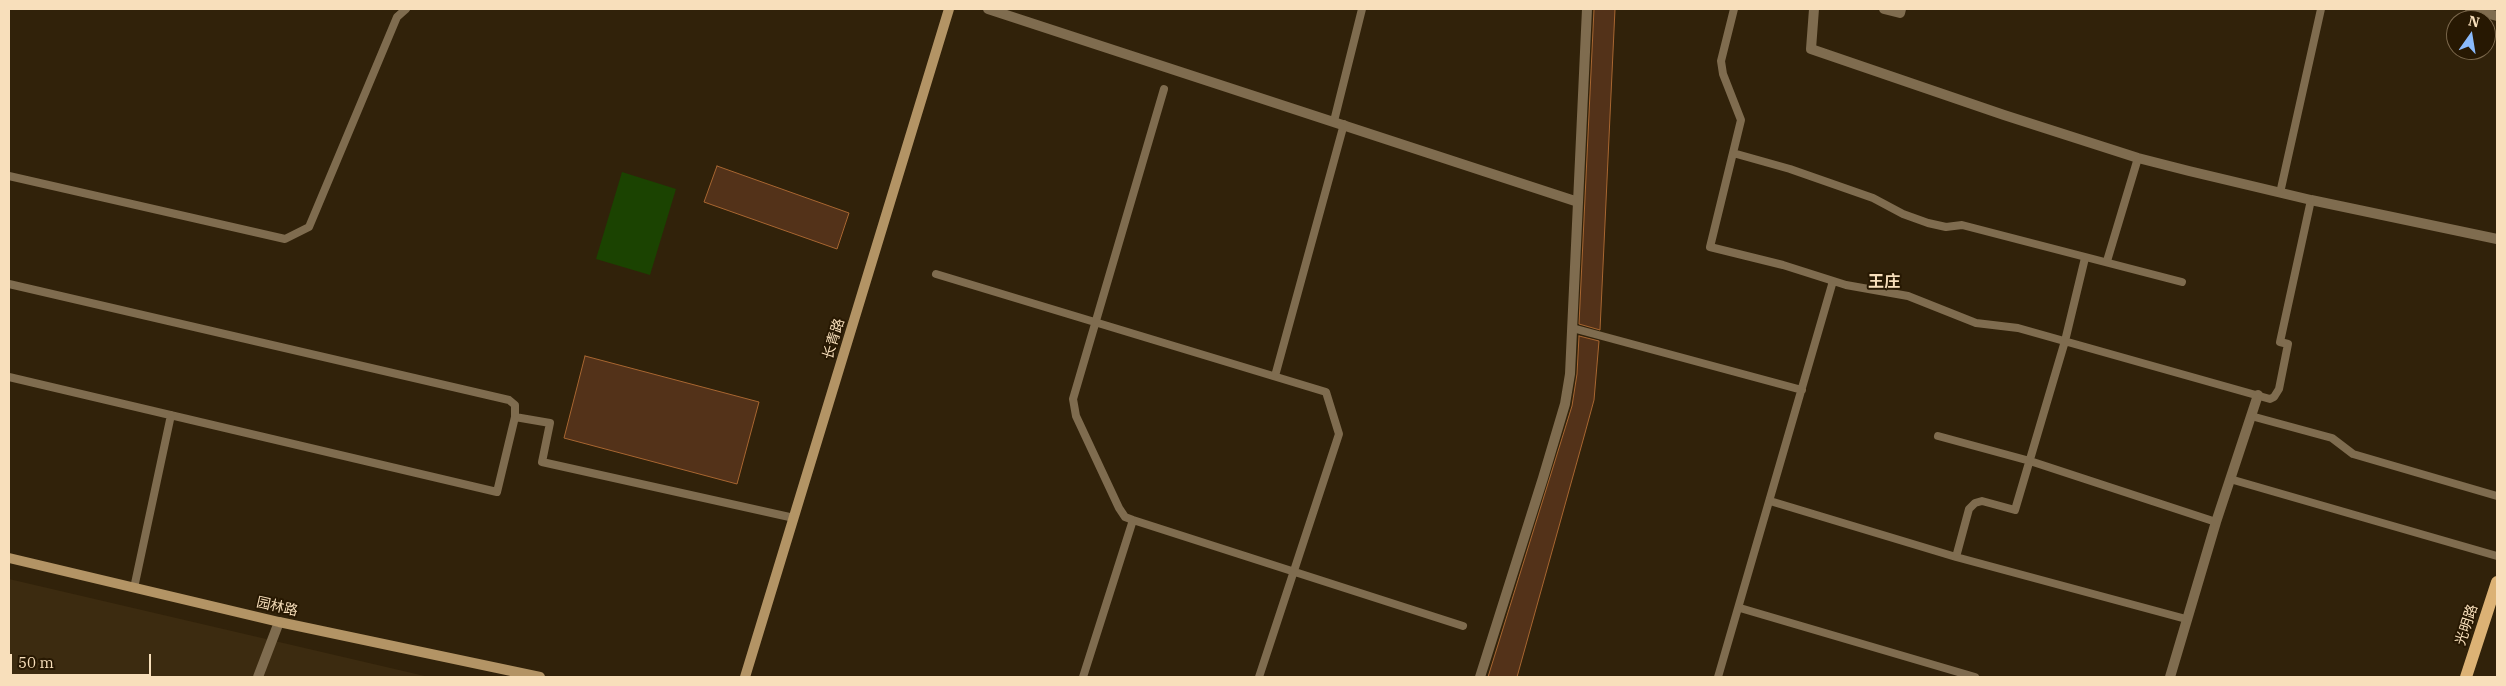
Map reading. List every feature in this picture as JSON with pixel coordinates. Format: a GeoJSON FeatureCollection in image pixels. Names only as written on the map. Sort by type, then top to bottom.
{"type":"FeatureCollection","features":[{"type":"Feature","properties":{"kind":"main road","name":"光明路"},"geometry":{"type":"LineString","coordinates":[[2466,677],[2497,582]]}},
{"type":"Feature","properties":{"kind":"street","name":"长青路"},"geometry":{"type":"LineString","coordinates":[[745,677],[949,9]]}},
{"type":"Feature","properties":{"kind":"street"},"geometry":{"type":"LineString","coordinates":[[988,9],[1339,122],[1578,202]]}},
{"type":"Feature","properties":{"kind":"street"},"geometry":{"type":"LineString","coordinates":[[1480,677],[1565,404],[1570,374],[1587,9]]}},
{"type":"Feature","properties":{"kind":"street"},"geometry":{"type":"LineString","coordinates":[[1814,9],[1811,49],[2138,158],[2280,193],[2497,239]]}},
{"type":"Feature","properties":{"kind":"street"},"geometry":{"type":"LineString","coordinates":[[1884,9],[1900,13],[1902,9]]}},
{"type":"Feature","properties":{"kind":"street"},"geometry":{"type":"LineString","coordinates":[[2470,9],[2497,16]]}},
{"type":"Feature","properties":{"kind":"street"},"geometry":{"type":"LineString","coordinates":[[2170,677],[2216,522],[2258,395]]}},
{"type":"Feature","properties":{"kind":"street","name":"园林路"},"geometry":{"type":"LineString","coordinates":[[9,558],[279,622],[540,677]]}},
{"type":"Feature","properties":{"kind":"street"},"geometry":{"type":"LineString","coordinates":[[258,677],[279,622]]}},
{"type":"Feature","properties":{"kind":"lane"},"geometry":{"type":"LineString","coordinates":[[9,176],[285,239],[310,227],[397,17],[406,9]]}},
{"type":"Feature","properties":{"kind":"lane"},"geometry":{"type":"LineString","coordinates":[[1275,376],[1339,122],[1362,9]]}},
{"type":"Feature","properties":{"kind":"lane"},"geometry":{"type":"LineString","coordinates":[[1734,9],[1722,61],[1723,74],[1741,120],[1710,247],[1783,265],[1833,281],[1908,296],[1976,322],[2018,328],[2270,398],[2274,397],[2279,389],[2288,344],[2280,342],[2312,200]]}},
{"type":"Feature","properties":{"kind":"lane"},"geometry":{"type":"LineString","coordinates":[[2280,193],[2320,9]]}},
{"type":"Feature","properties":{"kind":"lane"},"geometry":{"type":"LineString","coordinates":[[1164,89],[1073,399],[1076,416],[1124,517],[1463,626]]}},
{"type":"Feature","properties":{"kind":"lane"},"geometry":{"type":"LineString","coordinates":[[1733,153],[1790,169],[1873,198],[1903,214],[1928,223],[1946,227],[1962,225],[2085,258],[2108,260],[2182,282]]}},
{"type":"Feature","properties":{"kind":"lane"},"geometry":{"type":"LineString","coordinates":[[2108,260],[2138,158]]}},
{"type":"Feature","properties":{"kind":"lane"},"geometry":{"type":"LineString","coordinates":[[1956,557],[1969,510],[1975,503],[1982,500],[2015,510],[2065,342],[2085,258]]}},
{"type":"Feature","properties":{"kind":"lane"},"geometry":{"type":"LineString","coordinates":[[936,274],[1326,392],[1339,434],[1259,677]]}},
{"type":"Feature","properties":{"kind":"lane"},"geometry":{"type":"LineString","coordinates":[[1718,677],[1740,608],[1833,281]]}},
{"type":"Feature","properties":{"kind":"lane"},"geometry":{"type":"LineString","coordinates":[[9,284],[509,400],[515,405],[515,417],[497,492],[9,377]]}},
{"type":"Feature","properties":{"kind":"lane"},"geometry":{"type":"LineString","coordinates":[[1576,329],[1802,390]]}},
{"type":"Feature","properties":{"kind":"lane"},"geometry":{"type":"LineString","coordinates":[[134,588],[172,415]]}},
{"type":"Feature","properties":{"kind":"lane"},"geometry":{"type":"LineString","coordinates":[[2251,416],[2332,438],[2353,454],[2497,496]]}},
{"type":"Feature","properties":{"kind":"lane"},"geometry":{"type":"LineString","coordinates":[[515,417],[550,424],[542,462],[794,518]]}},
{"type":"Feature","properties":{"kind":"lane"},"geometry":{"type":"LineString","coordinates":[[1938,436],[2030,461],[2216,522]]}},
{"type":"Feature","properties":{"kind":"lane"},"geometry":{"type":"LineString","coordinates":[[2230,479],[2497,556]]}},
{"type":"Feature","properties":{"kind":"lane"},"geometry":{"type":"LineString","coordinates":[[1770,501],[1956,557],[2186,619]]}},
{"type":"Feature","properties":{"kind":"lane"},"geometry":{"type":"LineString","coordinates":[[1083,677],[1133,520]]}},
{"type":"Feature","properties":{"kind":"lane"},"geometry":{"type":"LineString","coordinates":[[1740,608],[1962,676],[1975,677]]}},
{"type":"Feature","properties":{"kind":"shaded area"},"geometry":{"type":"Polygon","coordinates":[[[9,579],[429,677],[9,677],[9,579]]]}},
{"type":"Feature","properties":{"kind":"green space"},"geometry":{"type":"Polygon","coordinates":[[[622,172],[676,189],[650,275],[596,259],[622,172]]]}},
{"type":"Feature","properties":{"kind":"building"},"geometry":{"type":"Polygon","coordinates":[[[1594,9],[1615,9],[1600,330],[1579,324],[1594,9]]]}},
{"type":"Feature","properties":{"kind":"building"},"geometry":{"type":"Polygon","coordinates":[[[717,166],[849,213],[837,249],[704,202],[717,166]]]}},
{"type":"Feature","properties":{"kind":"building"},"geometry":{"type":"Polygon","coordinates":[[[1579,336],[1599,341],[1594,400],[1517,677],[1488,677],[1572,406],[1577,374],[1579,336]]]}},
{"type":"Feature","properties":{"kind":"building"},"geometry":{"type":"Polygon","coordinates":[[[585,356],[759,402],[737,484],[564,438],[585,356]]]}},
{"type":"Feature","properties":{"kind":"district","name":"王庄"},"geometry":{"type":"Point","coordinates":[1884,282]}}]}
